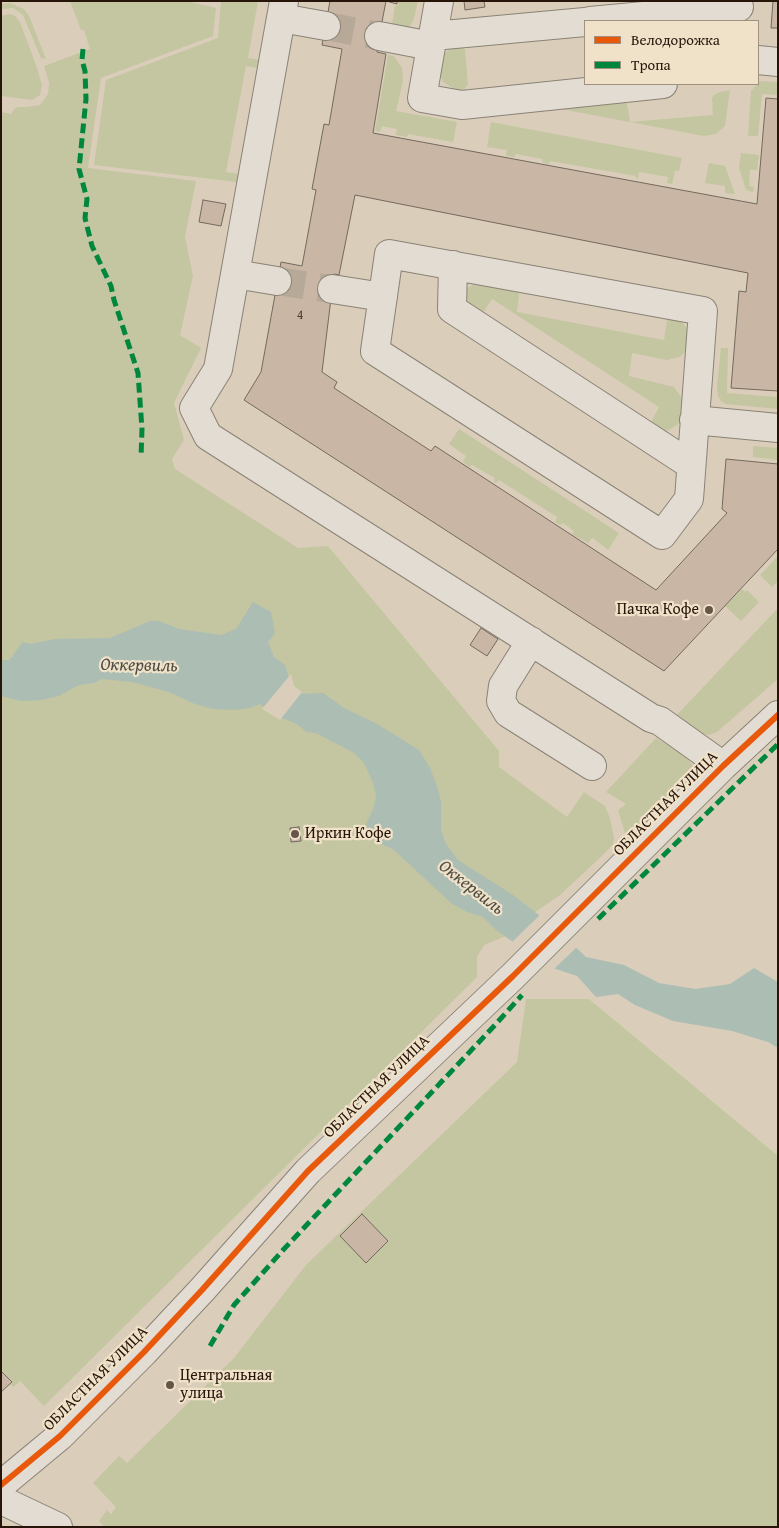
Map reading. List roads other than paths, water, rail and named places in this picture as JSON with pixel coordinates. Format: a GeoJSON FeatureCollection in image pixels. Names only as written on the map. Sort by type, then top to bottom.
{"type":"FeatureCollection","features":[{"type":"Feature","properties":{"kind":"street"},"geometry":{"type":"LineString","coordinates":[[439,1],[422,98],[462,105],[653,85]]}},
{"type":"Feature","properties":{"kind":"street"},"geometry":{"type":"LineString","coordinates":[[326,26],[283,10],[218,369],[194,408],[208,436],[651,718],[660,721],[723,766]]}},
{"type":"Feature","properties":{"kind":"street"},"geometry":{"type":"LineString","coordinates":[[604,20],[739,10]]}},
{"type":"Feature","properties":{"kind":"street"},"geometry":{"type":"LineString","coordinates":[[380,36],[432,41],[584,22]]}},
{"type":"Feature","properties":{"kind":"street"},"geometry":{"type":"LineString","coordinates":[[759,60],[778,62]]}},
{"type":"Feature","properties":{"kind":"street"},"geometry":{"type":"LineString","coordinates":[[389,254],[453,265],[703,311],[689,499],[662,535],[375,351],[389,254]]}},
{"type":"Feature","properties":{"kind":"street"},"geometry":{"type":"LineString","coordinates":[[453,265],[452,309],[692,466]]}},
{"type":"Feature","properties":{"kind":"street"},"geometry":{"type":"LineString","coordinates":[[235,274],[277,281]]}},
{"type":"Feature","properties":{"kind":"street"},"geometry":{"type":"LineString","coordinates":[[332,289],[383,297]]}},
{"type":"Feature","properties":{"kind":"street"},"geometry":{"type":"LineString","coordinates":[[694,420],[778,428]]}},
{"type":"Feature","properties":{"kind":"street"},"geometry":{"type":"LineString","coordinates":[[531,641],[502,686],[501,701],[508,713],[592,766]]}},
{"type":"Feature","properties":{"kind":"street","name":"ОБЛАСТНАЯ УЛИЦА"},"geometry":{"type":"LineString","coordinates":[[1,1485],[60,1436],[144,1352],[308,1172],[513,976],[723,766],[778,714]]}},
{"type":"Feature","properties":{"kind":"street"},"geometry":{"type":"LineString","coordinates":[[1,1500],[58,1527]]}},
{"type":"Feature","properties":{"kind":"street"},"geometry":{"type":"LineString","coordinates":[[1,1505],[24,1527]]}},
{"type":"Feature","properties":{"kind":"water","name":"Оккервиль"},"geometry":{"type":"Polygon","coordinates":[[[253,602],[271,612],[275,633],[268,642],[274,657],[285,665],[292,688],[299,694],[323,693],[344,708],[377,724],[419,750],[430,768],[438,789],[441,801],[441,830],[446,844],[458,860],[513,895],[553,926],[586,957],[624,965],[659,983],[695,989],[730,984],[754,968],[778,982],[778,1048],[768,1042],[732,1031],[673,1021],[635,1005],[618,994],[596,997],[577,976],[550,967],[495,929],[483,917],[467,912],[452,904],[394,850],[376,841],[369,833],[366,824],[374,807],[376,795],[364,763],[354,753],[316,733],[307,732],[295,723],[276,716],[260,704],[250,708],[234,710],[213,709],[195,704],[169,692],[132,682],[102,679],[94,683],[79,685],[59,696],[41,700],[21,701],[1,696],[1,660],[9,660],[22,642],[31,644],[55,639],[110,638],[150,621],[159,621],[179,629],[221,635],[236,629],[253,602]]]}},
{"type":"Feature","properties":{"kind":"tunnel"},"geometry":{"type":"LineString","coordinates":[[326,26],[379,36]]}},
{"type":"Feature","properties":{"kind":"tunnel"},"geometry":{"type":"LineString","coordinates":[[277,281],[332,289]]}},
{"type":"Feature","properties":{"kind":"place","name":"Пачка Кофе"},"geometry":{"type":"Point","coordinates":[709,610]}},
{"type":"Feature","properties":{"kind":"place","name":"Иркин Кофе"},"geometry":{"type":"Point","coordinates":[295,834]}},
{"type":"Feature","properties":{"kind":"place","name":"Центральная улица"},"geometry":{"type":"Point","coordinates":[170,1385]}}]}
